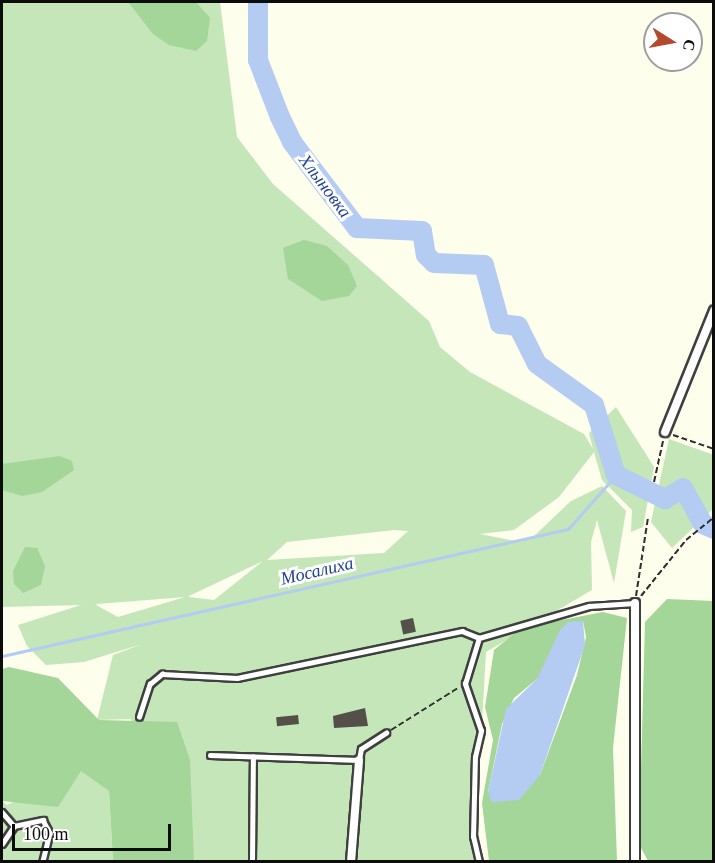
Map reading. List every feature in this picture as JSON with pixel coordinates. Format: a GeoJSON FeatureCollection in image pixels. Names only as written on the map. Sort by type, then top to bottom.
{"type":"FeatureCollection","features":[{"type":"Feature","properties":{"kind":"street"},"geometry":{"type":"LineString","coordinates":[[665,432],[714,311]]}},
{"type":"Feature","properties":{"kind":"street"},"geometry":{"type":"LineString","coordinates":[[635,603],[635,861]]}},
{"type":"Feature","properties":{"kind":"street"},"geometry":{"type":"LineString","coordinates":[[351,861],[359,760]]}},
{"type":"Feature","properties":{"kind":"lane"},"geometry":{"type":"LineString","coordinates":[[139,717],[150,684],[162,674],[237,678],[462,631],[478,638],[590,606],[635,603]]}},
{"type":"Feature","properties":{"kind":"lane"},"geometry":{"type":"LineString","coordinates":[[478,638],[465,684],[481,731],[475,757],[473,837],[479,861]]}},
{"type":"Feature","properties":{"kind":"lane"},"geometry":{"type":"LineString","coordinates":[[210,755],[359,760],[361,750],[386,733]]}},
{"type":"Feature","properties":{"kind":"lane"},"geometry":{"type":"LineString","coordinates":[[252,861],[253,757]]}},
{"type":"Feature","properties":{"kind":"lane"},"geometry":{"type":"LineString","coordinates":[[2,812],[14,826]]}},
{"type":"Feature","properties":{"kind":"lane"},"geometry":{"type":"LineString","coordinates":[[14,826],[47,823],[43,861]]}},
{"type":"Feature","properties":{"kind":"lane"},"geometry":{"type":"LineString","coordinates":[[2,844],[14,826]]}},
{"type":"Feature","properties":{"kind":"path"},"geometry":{"type":"LineString","coordinates":[[654,482],[665,432],[714,449]]}},
{"type":"Feature","properties":{"kind":"path"},"geometry":{"type":"LineString","coordinates":[[635,603],[686,540],[714,517]]}},
{"type":"Feature","properties":{"kind":"path"},"geometry":{"type":"LineString","coordinates":[[635,603],[648,518]]}},
{"type":"Feature","properties":{"kind":"path"},"geometry":{"type":"LineString","coordinates":[[386,733],[465,684]]}},
{"type":"Feature","properties":{"kind":"green space"},"geometry":{"type":"Polygon","coordinates":[[[2,2],[220,2],[237,137],[273,184],[429,321],[440,347],[470,372],[584,434],[593,449],[589,433],[616,407],[654,467],[643,527],[631,532],[632,510],[602,480],[594,452],[559,497],[514,530],[480,534],[515,541],[534,536],[571,501],[602,486],[626,511],[614,583],[597,520],[591,542],[592,590],[486,652],[474,861],[195,861],[131,719],[97,720],[113,655],[142,644],[84,662],[46,665],[27,646],[18,625],[81,605],[2,607],[2,2]],[[394,530],[287,542],[267,560],[384,553],[408,531],[394,530]],[[263,561],[189,596],[214,600],[263,561]],[[185,597],[97,604],[118,617],[185,597]]]}},
{"type":"Feature","properties":{"kind":"green space"},"geometry":{"type":"Polygon","coordinates":[[[128,2],[196,2],[210,18],[207,41],[196,51],[169,45],[153,34],[128,2]]]}},
{"type":"Feature","properties":{"kind":"green space"},"geometry":{"type":"Polygon","coordinates":[[[304,240],[327,246],[348,265],[357,286],[349,296],[322,301],[288,279],[283,248],[304,240]]]}},
{"type":"Feature","properties":{"kind":"green space"},"geometry":{"type":"Polygon","coordinates":[[[669,439],[714,455],[713,509],[672,548],[651,522],[669,439]]]}},
{"type":"Feature","properties":{"kind":"green space"},"geometry":{"type":"Polygon","coordinates":[[[60,456],[72,461],[74,470],[42,492],[22,496],[2,490],[2,464],[60,456]]]}},
{"type":"Feature","properties":{"kind":"green space"},"geometry":{"type":"Polygon","coordinates":[[[25,547],[37,548],[45,566],[41,585],[23,593],[14,584],[13,571],[25,547]]]}},
{"type":"Feature","properties":{"kind":"green space"},"geometry":{"type":"Polygon","coordinates":[[[667,599],[713,601],[713,861],[648,861],[639,844],[645,622],[667,599]]]}},
{"type":"Feature","properties":{"kind":"green space"},"geometry":{"type":"Polygon","coordinates":[[[603,612],[627,618],[613,748],[617,861],[489,861],[482,803],[493,740],[485,707],[494,650],[521,628],[603,612]],[[583,621],[537,679],[514,698],[502,724],[488,792],[540,775],[577,675],[586,637],[583,621]]]}},
{"type":"Feature","properties":{"kind":"green space"},"geometry":{"type":"Polygon","coordinates":[[[9,667],[58,678],[99,720],[177,722],[190,760],[194,861],[113,861],[109,791],[81,771],[58,807],[2,801],[2,669],[9,667]]]}},
{"type":"Feature","properties":{"kind":"green space"},"geometry":{"type":"Polygon","coordinates":[[[81,770],[109,791],[113,861],[2,861],[2,801],[7,805],[81,770]]]}},
{"type":"Feature","properties":{"kind":"water"},"geometry":{"type":"Polygon","coordinates":[[[583,621],[585,645],[540,775],[519,800],[492,802],[488,792],[506,709],[537,679],[560,630],[568,622],[583,621]]]}},
{"type":"Feature","properties":{"kind":"building"},"geometry":{"type":"Polygon","coordinates":[[[413,618],[416,632],[403,634],[400,621],[413,618]]]}},
{"type":"Feature","properties":{"kind":"building"},"geometry":{"type":"Polygon","coordinates":[[[365,708],[368,726],[334,728],[333,716],[365,708]]]}},
{"type":"Feature","properties":{"kind":"building"},"geometry":{"type":"Polygon","coordinates":[[[298,715],[299,724],[277,726],[276,717],[298,715]]]}},
{"type":"Feature","properties":{"kind":"waterway","name":"Хлыновка"},"geometry":{"type":"LineString","coordinates":[[258,2],[258,60],[280,117],[292,142],[357,228],[422,231],[426,255],[434,263],[484,265],[500,324],[518,326],[537,364],[594,405],[616,475],[665,499],[683,488],[703,524],[714,529]]}},
{"type":"Feature","properties":{"kind":"waterway","name":"Мосалиха"},"geometry":{"type":"LineString","coordinates":[[2,656],[568,529],[616,475]]}}]}
